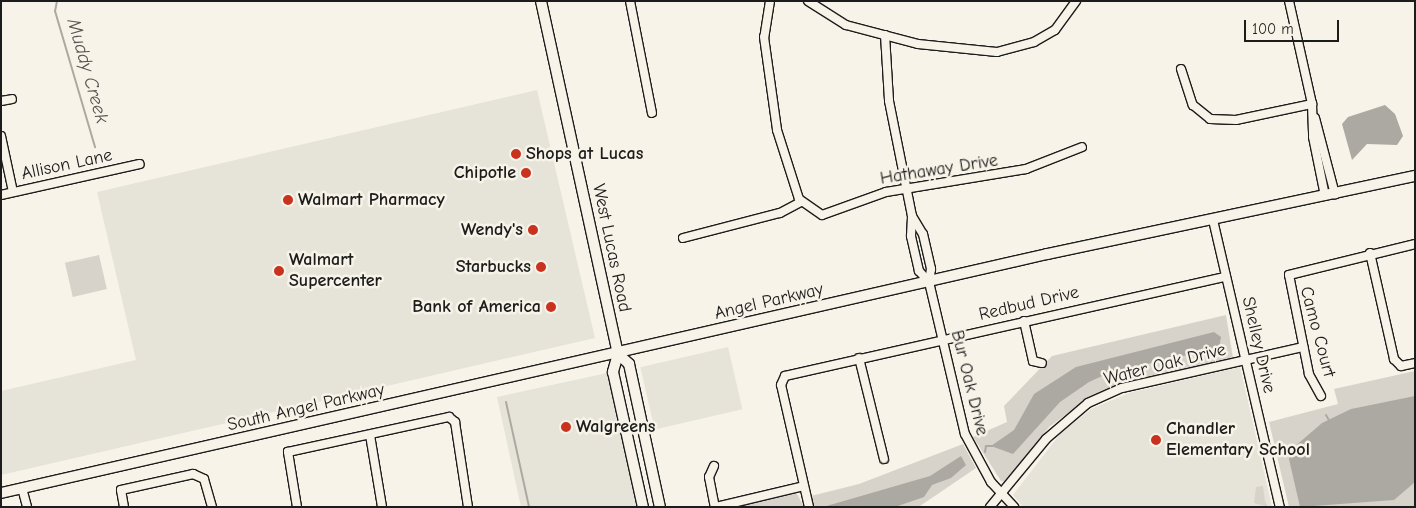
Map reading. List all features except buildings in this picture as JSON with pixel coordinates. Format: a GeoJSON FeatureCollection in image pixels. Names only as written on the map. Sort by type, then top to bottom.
{"type":"FeatureCollection","features":[{"type":"Feature","properties":{"kind":"main road","name":"West Lucas Road"},"geometry":{"type":"LineString","coordinates":[[541,1],[618,354]]}},
{"type":"Feature","properties":{"kind":"main road","name":"Angel Parkway"},"geometry":{"type":"LineString","coordinates":[[618,354],[928,282],[1415,176]]}},
{"type":"Feature","properties":{"kind":"main road","name":"South Angel Parkway"},"geometry":{"type":"LineString","coordinates":[[1,493],[618,354]]}},
{"type":"Feature","properties":{"kind":"main road"},"geometry":{"type":"LineString","coordinates":[[643,507],[613,372],[618,354],[629,364],[660,507]]}},
{"type":"Feature","properties":{"kind":"street"},"geometry":{"type":"LineString","coordinates":[[630,1],[652,113]]}},
{"type":"Feature","properties":{"kind":"street"},"geometry":{"type":"LineString","coordinates":[[683,238],[780,213],[801,202],[784,160],[766,69],[764,37],[770,1]]}},
{"type":"Feature","properties":{"kind":"street"},"geometry":{"type":"LineString","coordinates":[[808,1],[846,25],[918,44],[997,52],[1034,42],[1055,30],[1076,1]]}},
{"type":"Feature","properties":{"kind":"street"},"geometry":{"type":"LineString","coordinates":[[1289,1],[1330,195]]}},
{"type":"Feature","properties":{"kind":"street"},"geometry":{"type":"LineString","coordinates":[[884,35],[888,101],[907,188],[919,271],[928,282]]}},
{"type":"Feature","properties":{"kind":"street"},"geometry":{"type":"LineString","coordinates":[[1181,70],[1193,105],[1210,119],[1236,120],[1312,104]]}},
{"type":"Feature","properties":{"kind":"street"},"geometry":{"type":"LineString","coordinates":[[1,101],[12,99]]}},
{"type":"Feature","properties":{"kind":"street"},"geometry":{"type":"LineString","coordinates":[[1,136],[13,192]]}},
{"type":"Feature","properties":{"kind":"street","name":"Hathaway Drive"},"geometry":{"type":"LineString","coordinates":[[801,202],[829,215],[870,197],[907,188],[1006,174],[1065,157],[1082,147]]}},
{"type":"Feature","properties":{"kind":"street","name":"Allison Lane"},"geometry":{"type":"LineString","coordinates":[[1,195],[140,164]]}},
{"type":"Feature","properties":{"kind":"street"},"geometry":{"type":"LineString","coordinates":[[912,216],[923,234],[931,269],[928,282]]}},
{"type":"Feature","properties":{"kind":"street","name":"Shelley Drive"},"geometry":{"type":"LineString","coordinates":[[1213,220],[1280,507]]}},
{"type":"Feature","properties":{"kind":"street"},"geometry":{"type":"LineString","coordinates":[[1415,244],[1370,254],[1397,364],[1415,363]]}},
{"type":"Feature","properties":{"kind":"street","name":"Camo Court"},"geometry":{"type":"LineString","coordinates":[[1321,396],[1303,347],[1289,275],[1370,254]]}},
{"type":"Feature","properties":{"kind":"street","name":"Redbud Drive"},"geometry":{"type":"LineString","coordinates":[[804,486],[782,380],[860,358],[1226,277]]}},
{"type":"Feature","properties":{"kind":"street","name":"Bur Oak Drive"},"geometry":{"type":"LineString","coordinates":[[928,282],[969,445],[1002,495],[1014,507]]}},
{"type":"Feature","properties":{"kind":"street"},"geometry":{"type":"LineString","coordinates":[[1024,321],[1033,361],[1042,363]]}},
{"type":"Feature","properties":{"kind":"street","name":"Water Oak Drive"},"geometry":{"type":"LineString","coordinates":[[990,507],[1002,495],[1046,439],[1088,403],[1122,388],[1303,347]]}},
{"type":"Feature","properties":{"kind":"street"},"geometry":{"type":"LineString","coordinates":[[860,358],[884,459]]}},
{"type":"Feature","properties":{"kind":"street"},"geometry":{"type":"LineString","coordinates":[[297,507],[288,452],[453,419],[468,507]]}},
{"type":"Feature","properties":{"kind":"street"},"geometry":{"type":"LineString","coordinates":[[370,435],[382,507]]}},
{"type":"Feature","properties":{"kind":"street"},"geometry":{"type":"LineString","coordinates":[[714,466],[709,477],[715,507],[804,486],[809,507]]}},
{"type":"Feature","properties":{"kind":"street"},"geometry":{"type":"LineString","coordinates":[[124,507],[121,490],[198,474],[206,482],[212,507]]}},
{"type":"Feature","properties":{"kind":"street"},"geometry":{"type":"LineString","coordinates":[[22,488],[27,507]]}},
{"type":"Feature","properties":{"kind":"shaded area"},"geometry":{"type":"Polygon","coordinates":[[[537,90],[595,338],[1,475],[1,391],[136,360],[97,192],[537,90]]]}},
{"type":"Feature","properties":{"kind":"shaded area"},"geometry":{"type":"Polygon","coordinates":[[[1385,105],[1395,114],[1403,136],[1397,145],[1367,144],[1352,160],[1342,124],[1348,117],[1385,105]]]}},
{"type":"Feature","properties":{"kind":"shaded area"},"geometry":{"type":"Polygon","coordinates":[[[99,255],[107,289],[73,297],[65,263],[99,255]]]}},
{"type":"Feature","properties":{"kind":"shaded area"},"geometry":{"type":"Polygon","coordinates":[[[1226,315],[1233,358],[1116,385],[1090,397],[1049,427],[1008,482],[1001,481],[973,437],[1007,422],[1004,406],[1052,356],[1226,315]]]}},
{"type":"Feature","properties":{"kind":"shaded area"},"geometry":{"type":"Polygon","coordinates":[[[1214,332],[1221,337],[1219,348],[1111,372],[1089,382],[1060,402],[1013,454],[991,446],[1014,430],[1034,394],[1076,367],[1214,332]]]}},
{"type":"Feature","properties":{"kind":"shaded area"},"geometry":{"type":"Polygon","coordinates":[[[728,347],[742,409],[655,430],[640,367],[728,347]]]}},
{"type":"Feature","properties":{"kind":"shaded area","name":"Chandler Elementary School"},"geometry":{"type":"Polygon","coordinates":[[[1240,367],[1272,507],[1023,507],[1013,495],[1060,434],[1091,409],[1129,393],[1240,367]]]}},
{"type":"Feature","properties":{"kind":"shaded area"},"geometry":{"type":"Polygon","coordinates":[[[1415,371],[1415,507],[1289,507],[1269,422],[1338,404],[1334,389],[1415,371]]]}},
{"type":"Feature","properties":{"kind":"shaded area"},"geometry":{"type":"Polygon","coordinates":[[[607,373],[637,507],[521,507],[497,397],[607,373]]]}},
{"type":"Feature","properties":{"kind":"shaded area"},"geometry":{"type":"Polygon","coordinates":[[[1415,396],[1415,482],[1394,500],[1300,507],[1289,459],[1293,448],[1322,423],[1351,409],[1415,396]]]}},
{"type":"Feature","properties":{"kind":"shaded area"},"geometry":{"type":"Polygon","coordinates":[[[963,444],[976,468],[920,506],[813,507],[811,496],[859,484],[963,444]]]}},
{"type":"Feature","properties":{"kind":"shaded area"},"geometry":{"type":"Polygon","coordinates":[[[961,456],[966,465],[951,478],[932,485],[924,497],[895,507],[823,507],[930,476],[961,456]]]}},
{"type":"Feature","properties":{"kind":"shaded area"},"geometry":{"type":"Polygon","coordinates":[[[1263,486],[1265,501],[1268,507],[1254,503],[1256,487],[1263,486]]]}},
{"type":"Feature","properties":{"kind":"shaded area"},"geometry":{"type":"Polygon","coordinates":[[[795,493],[804,507],[737,507],[795,493]]]}},
{"type":"Feature","properties":{"kind":"waterway","name":"Muddy Creek"},"geometry":{"type":"LineString","coordinates":[[57,1],[55,11],[95,147]]}},
{"type":"Feature","properties":{"kind":"waterway"},"geometry":{"type":"LineString","coordinates":[[506,402],[529,507]]}},
{"type":"Feature","properties":{"kind":"waterway"},"geometry":{"type":"LineString","coordinates":[[1326,415],[1330,422]]}},
{"type":"Feature","properties":{"kind":"waterway"},"geometry":{"type":"LineString","coordinates":[[985,452],[986,446],[993,446]]}},
{"type":"Feature","properties":{"kind":"place","name":"Shops at Lucas"},"geometry":{"type":"Point","coordinates":[516,154]}},
{"type":"Feature","properties":{"kind":"place","name":"Chipotle"},"geometry":{"type":"Point","coordinates":[526,173]}},
{"type":"Feature","properties":{"kind":"place","name":"Walmart Pharmacy"},"geometry":{"type":"Point","coordinates":[288,200]}},
{"type":"Feature","properties":{"kind":"place","name":"Wendy's"},"geometry":{"type":"Point","coordinates":[533,230]}},
{"type":"Feature","properties":{"kind":"place","name":"Starbucks"},"geometry":{"type":"Point","coordinates":[541,267]}},
{"type":"Feature","properties":{"kind":"place","name":"Walmart Supercenter"},"geometry":{"type":"Point","coordinates":[279,271]}},
{"type":"Feature","properties":{"kind":"place","name":"Bank of America"},"geometry":{"type":"Point","coordinates":[551,307]}},
{"type":"Feature","properties":{"kind":"place","name":"Walgreens"},"geometry":{"type":"Point","coordinates":[566,427]}},
{"type":"Feature","properties":{"kind":"place","name":"Chandler Elementary School"},"geometry":{"type":"Point","coordinates":[1156,440]}}]}
